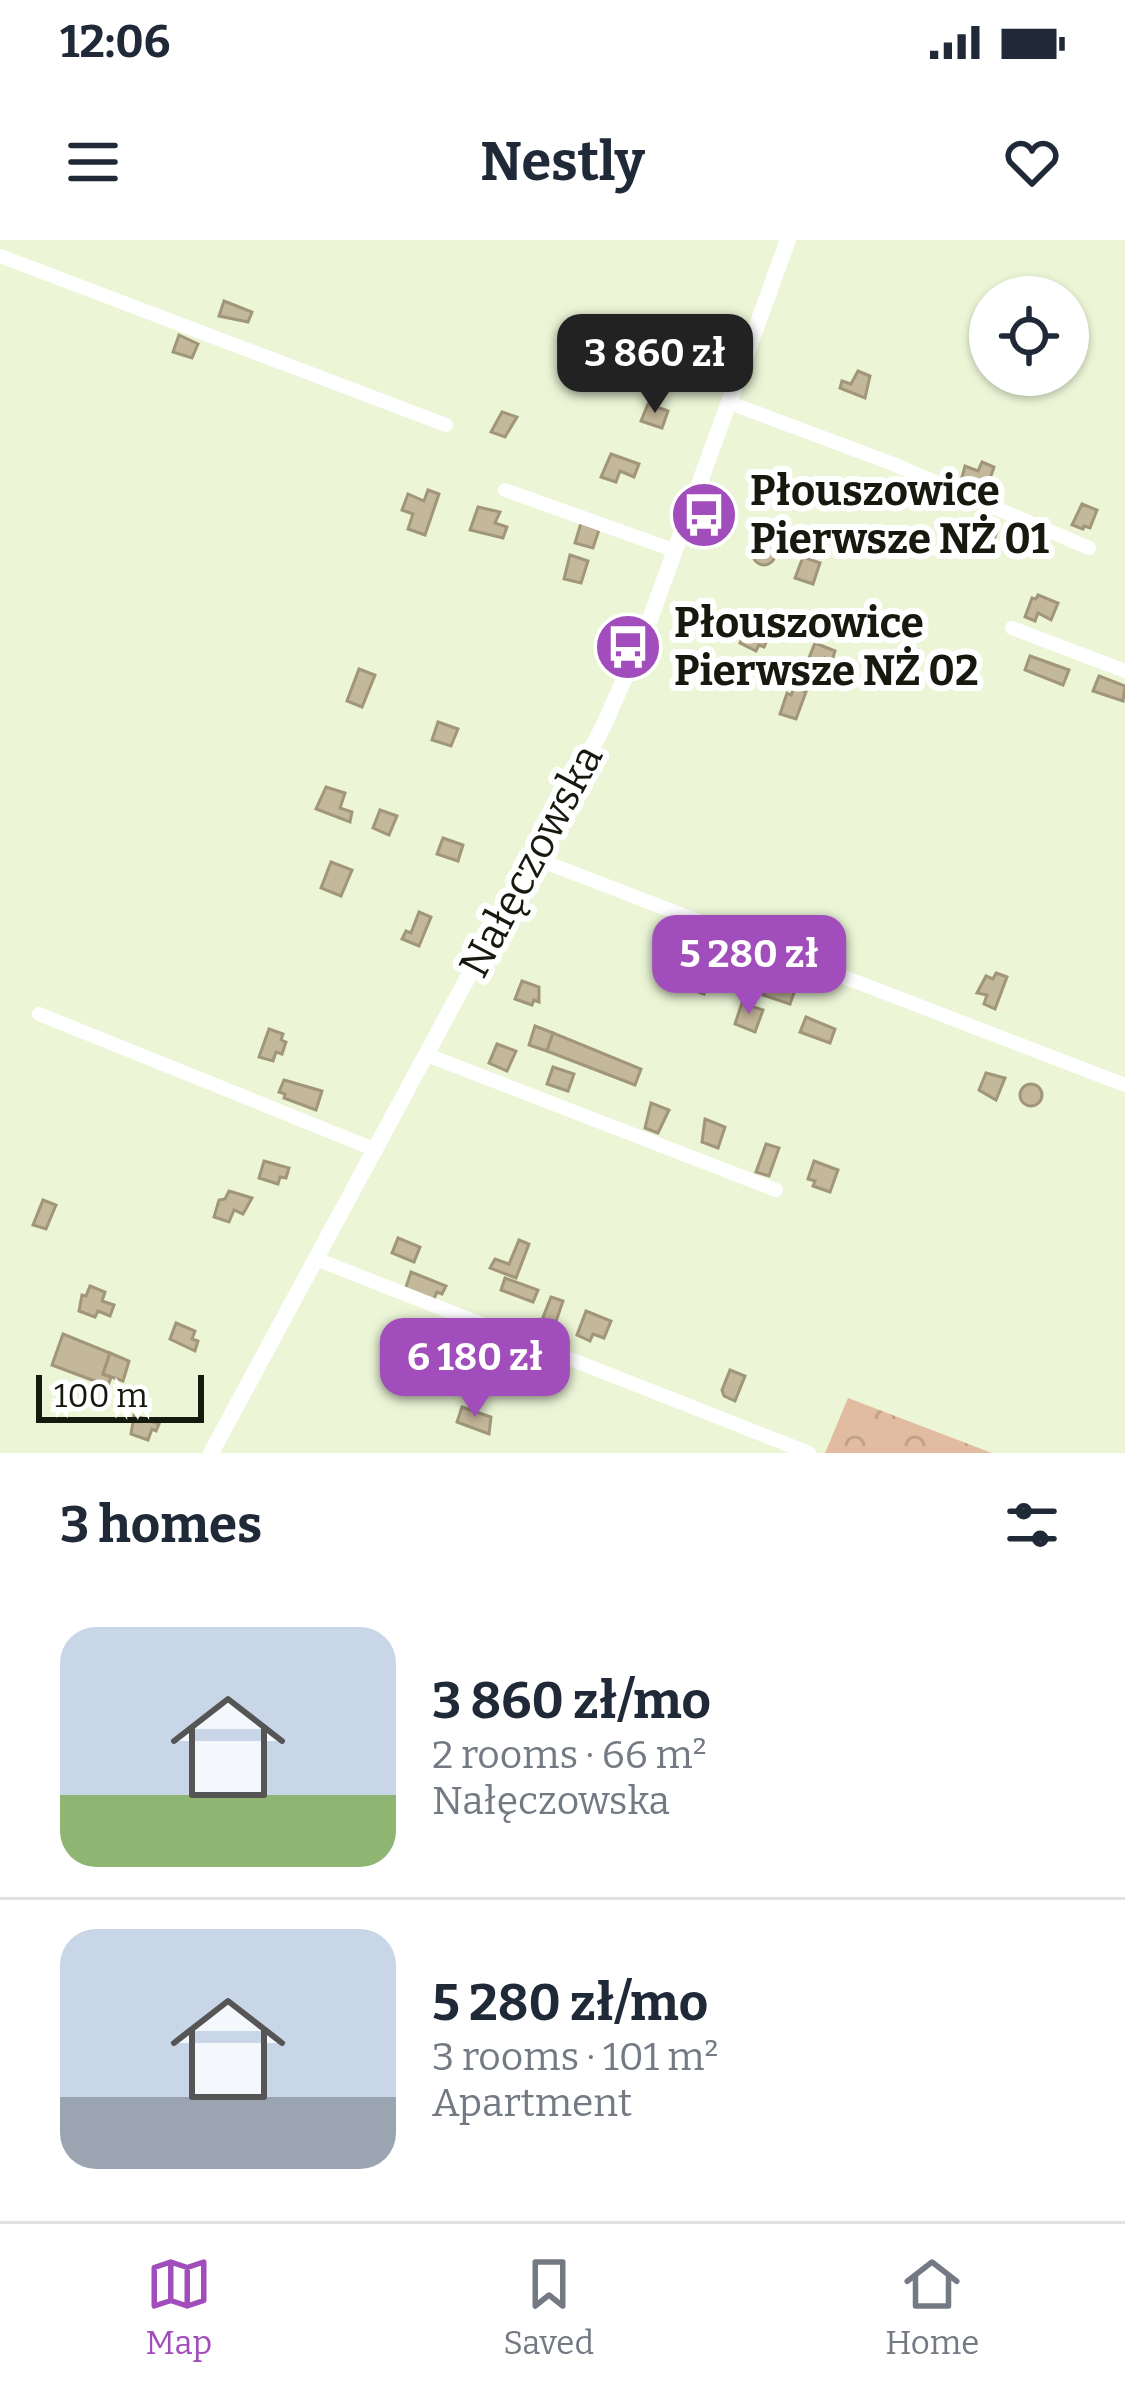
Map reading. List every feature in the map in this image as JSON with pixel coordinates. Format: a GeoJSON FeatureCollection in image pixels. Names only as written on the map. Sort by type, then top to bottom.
{"type":"FeatureCollection","features":[{"type":"Feature","properties":{"kind":"main road","name":"Nałęczowska"},"geometry":{"type":"LineString","coordinates":[[211,1453],[616,699],[676,551],[788,240]]}},
{"type":"Feature","properties":{"kind":"street"},"geometry":{"type":"LineString","coordinates":[[0,256],[446,425]]}},
{"type":"Feature","properties":{"kind":"street"},"geometry":{"type":"LineString","coordinates":[[730,403],[893,464],[1089,548]]}},
{"type":"Feature","properties":{"kind":"street"},"geometry":{"type":"LineString","coordinates":[[505,490],[676,551]]}},
{"type":"Feature","properties":{"kind":"street"},"geometry":{"type":"LineString","coordinates":[[1012,628],[1125,671]]}},
{"type":"Feature","properties":{"kind":"street"},"geometry":{"type":"LineString","coordinates":[[534,858],[1125,1084]]}},
{"type":"Feature","properties":{"kind":"street"},"geometry":{"type":"LineString","coordinates":[[39,1014],[376,1150]]}},
{"type":"Feature","properties":{"kind":"street"},"geometry":{"type":"LineString","coordinates":[[427,1055],[776,1190]]}},
{"type":"Feature","properties":{"kind":"street"},"geometry":{"type":"LineString","coordinates":[[316,1259],[809,1453]]}},
{"type":"Feature","properties":{"kind":"green space"},"geometry":{"type":"Polygon","coordinates":[[[848,1398],[992,1453],[825,1453],[848,1398]]]}},
{"type":"Feature","properties":{"kind":"building"},"geometry":{"type":"Polygon","coordinates":[[[224,301],[252,312],[248,322],[219,316],[224,301]]]}},
{"type":"Feature","properties":{"kind":"building"},"geometry":{"type":"Polygon","coordinates":[[[645,321],[667,329],[664,340],[673,343],[670,354],[638,345],[645,321]]]}},
{"type":"Feature","properties":{"kind":"building"},"geometry":{"type":"Polygon","coordinates":[[[179,335],[198,344],[192,358],[173,352],[179,335]]]}},
{"type":"Feature","properties":{"kind":"building"},"geometry":{"type":"Polygon","coordinates":[[[858,371],[870,376],[865,398],[840,388],[842,381],[851,384],[858,371]]]}},
{"type":"Feature","properties":{"kind":"building"},"geometry":{"type":"Polygon","coordinates":[[[648,404],[668,411],[662,428],[641,421],[648,404]]]}},
{"type":"Feature","properties":{"kind":"building"},"geometry":{"type":"Polygon","coordinates":[[[502,412],[517,417],[505,437],[491,432],[502,412]]]}},
{"type":"Feature","properties":{"kind":"building"},"geometry":{"type":"Polygon","coordinates":[[[611,454],[639,464],[634,477],[620,471],[616,482],[601,477],[611,454]]]}},
{"type":"Feature","properties":{"kind":"building"},"geometry":{"type":"Polygon","coordinates":[[[982,462],[994,467],[987,487],[962,477],[965,466],[978,471],[982,462]]]}},
{"type":"Feature","properties":{"kind":"building"},"geometry":{"type":"Polygon","coordinates":[[[428,490],[439,494],[425,535],[408,529],[413,514],[402,510],[408,494],[424,501],[428,490]]]}},
{"type":"Feature","properties":{"kind":"building"},"geometry":{"type":"Polygon","coordinates":[[[1082,504],[1097,510],[1090,528],[1072,525],[1082,504]]]}},
{"type":"Feature","properties":{"kind":"building"},"geometry":{"type":"Polygon","coordinates":[[[478,507],[500,512],[495,523],[507,527],[503,538],[470,530],[478,507]]]}},
{"type":"Feature","properties":{"kind":"building"},"geometry":{"type":"Polygon","coordinates":[[[581,523],[599,530],[593,548],[575,543],[581,523]]]}},
{"type":"Feature","properties":{"kind":"building"},"geometry":{"type":"Polygon","coordinates":[[[982,523],[998,529],[989,552],[979,548],[982,523]]]}},
{"type":"Feature","properties":{"kind":"building"},"geometry":{"type":"Polygon","coordinates":[[[764,543],[775,554],[764,565],[753,554],[764,543]]]}},
{"type":"Feature","properties":{"kind":"building"},"geometry":{"type":"Polygon","coordinates":[[[570,555],[588,561],[581,583],[564,579],[570,555]]]}},
{"type":"Feature","properties":{"kind":"building"},"geometry":{"type":"Polygon","coordinates":[[[803,557],[820,563],[813,584],[795,578],[803,557]]]}},
{"type":"Feature","properties":{"kind":"building"},"geometry":{"type":"Polygon","coordinates":[[[1038,595],[1058,603],[1051,620],[1038,613],[1035,621],[1025,617],[1032,598],[1038,595]]]}},
{"type":"Feature","properties":{"kind":"building"},"geometry":{"type":"Polygon","coordinates":[[[747,626],[769,636],[764,647],[759,645],[756,651],[740,643],[747,626]]]}},
{"type":"Feature","properties":{"kind":"building"},"geometry":{"type":"Polygon","coordinates":[[[815,643],[835,651],[832,661],[825,658],[817,676],[804,670],[815,643]]]}},
{"type":"Feature","properties":{"kind":"building"},"geometry":{"type":"Polygon","coordinates":[[[1030,656],[1069,670],[1063,685],[1025,670],[1030,656]]]}},
{"type":"Feature","properties":{"kind":"building"},"geometry":{"type":"Polygon","coordinates":[[[359,669],[375,675],[362,707],[347,701],[359,669]]]}},
{"type":"Feature","properties":{"kind":"building"},"geometry":{"type":"Polygon","coordinates":[[[1099,676],[1125,686],[1123,701],[1093,691],[1099,676]]]}},
{"type":"Feature","properties":{"kind":"building"},"geometry":{"type":"Polygon","coordinates":[[[794,688],[806,692],[796,719],[780,714],[787,693],[791,695],[794,688]]]}},
{"type":"Feature","properties":{"kind":"building"},"geometry":{"type":"Polygon","coordinates":[[[438,722],[458,729],[451,746],[432,740],[438,722]]]}},
{"type":"Feature","properties":{"kind":"building"},"geometry":{"type":"Polygon","coordinates":[[[326,787],[345,793],[340,808],[352,812],[350,822],[316,809],[326,787]]]}},
{"type":"Feature","properties":{"kind":"building"},"geometry":{"type":"Polygon","coordinates":[[[380,810],[397,816],[389,835],[373,828],[380,810]]]}},
{"type":"Feature","properties":{"kind":"building"},"geometry":{"type":"Polygon","coordinates":[[[443,838],[463,845],[458,861],[437,854],[443,838]]]}},
{"type":"Feature","properties":{"kind":"building"},"geometry":{"type":"Polygon","coordinates":[[[331,862],[352,870],[341,896],[321,888],[331,862]]]}},
{"type":"Feature","properties":{"kind":"building"},"geometry":{"type":"Polygon","coordinates":[[[419,912],[431,917],[419,946],[402,939],[406,931],[411,933],[419,912]]]}},
{"type":"Feature","properties":{"kind":"building"},"geometry":{"type":"Polygon","coordinates":[[[689,967],[711,974],[704,994],[682,986],[689,967]]]}},
{"type":"Feature","properties":{"kind":"building"},"geometry":{"type":"Polygon","coordinates":[[[996,973],[1007,977],[995,1009],[984,1004],[987,995],[977,993],[986,976],[993,979],[996,973]]]}},
{"type":"Feature","properties":{"kind":"building"},"geometry":{"type":"Polygon","coordinates":[[[522,981],[539,987],[539,1002],[534,1000],[532,1005],[515,999],[522,981]]]}},
{"type":"Feature","properties":{"kind":"building"},"geometry":{"type":"Polygon","coordinates":[[[768,981],[795,990],[790,1004],[763,995],[768,981]]]}},
{"type":"Feature","properties":{"kind":"building"},"geometry":{"type":"Polygon","coordinates":[[[742,1003],[763,1010],[755,1032],[735,1024],[742,1003]]]}},
{"type":"Feature","properties":{"kind":"building"},"geometry":{"type":"Polygon","coordinates":[[[806,1017],[835,1029],[830,1043],[800,1032],[806,1017]]]}},
{"type":"Feature","properties":{"kind":"building"},"geometry":{"type":"Polygon","coordinates":[[[535,1026],[553,1033],[547,1051],[529,1045],[535,1026]]]}},
{"type":"Feature","properties":{"kind":"building"},"geometry":{"type":"Polygon","coordinates":[[[269,1029],[283,1034],[281,1040],[286,1042],[273,1061],[259,1057],[269,1029]]]}},
{"type":"Feature","properties":{"kind":"building"},"geometry":{"type":"Polygon","coordinates":[[[553,1033],[641,1069],[635,1085],[547,1051],[553,1033]]]}},
{"type":"Feature","properties":{"kind":"building"},"geometry":{"type":"Polygon","coordinates":[[[497,1044],[516,1051],[507,1071],[489,1063],[497,1044]]]}},
{"type":"Feature","properties":{"kind":"building"},"geometry":{"type":"Polygon","coordinates":[[[553,1067],[574,1074],[568,1091],[547,1084],[553,1067]]]}},
{"type":"Feature","properties":{"kind":"building"},"geometry":{"type":"Polygon","coordinates":[[[986,1073],[1005,1078],[996,1100],[979,1090],[986,1073]]]}},
{"type":"Feature","properties":{"kind":"building"},"geometry":{"type":"Polygon","coordinates":[[[284,1080],[322,1091],[316,1110],[284,1098],[279,1092],[284,1080]]]}},
{"type":"Feature","properties":{"kind":"building"},"geometry":{"type":"Polygon","coordinates":[[[1031,1084],[1042,1095],[1031,1106],[1020,1095],[1031,1084]]]}},
{"type":"Feature","properties":{"kind":"building"},"geometry":{"type":"Polygon","coordinates":[[[651,1103],[669,1110],[658,1133],[645,1128],[651,1103]]]}},
{"type":"Feature","properties":{"kind":"building"},"geometry":{"type":"Polygon","coordinates":[[[705,1119],[725,1127],[718,1148],[702,1142],[705,1119]]]}},
{"type":"Feature","properties":{"kind":"building"},"geometry":{"type":"Polygon","coordinates":[[[766,1144],[779,1148],[769,1176],[756,1172],[766,1144]]]}},
{"type":"Feature","properties":{"kind":"building"},"geometry":{"type":"Polygon","coordinates":[[[264,1161],[289,1168],[286,1178],[280,1177],[278,1184],[259,1178],[264,1161]]]}},
{"type":"Feature","properties":{"kind":"building"},"geometry":{"type":"Polygon","coordinates":[[[814,1161],[838,1170],[830,1192],[808,1179],[814,1161]]]}},
{"type":"Feature","properties":{"kind":"building"},"geometry":{"type":"Polygon","coordinates":[[[229,1191],[252,1198],[243,1214],[234,1210],[229,1222],[214,1217],[219,1200],[229,1191]]]}},
{"type":"Feature","properties":{"kind":"building"},"geometry":{"type":"Polygon","coordinates":[[[43,1200],[56,1205],[46,1229],[33,1225],[43,1200]]]}},
{"type":"Feature","properties":{"kind":"building"},"geometry":{"type":"Polygon","coordinates":[[[398,1238],[420,1247],[414,1262],[392,1253],[398,1238]]]}},
{"type":"Feature","properties":{"kind":"building"},"geometry":{"type":"Polygon","coordinates":[[[519,1240],[529,1244],[516,1278],[490,1268],[495,1259],[509,1264],[519,1240]]]}},
{"type":"Feature","properties":{"kind":"building"},"geometry":{"type":"Polygon","coordinates":[[[411,1272],[446,1286],[442,1294],[437,1292],[433,1301],[405,1290],[411,1272]]]}},
{"type":"Feature","properties":{"kind":"building"},"geometry":{"type":"Polygon","coordinates":[[[505,1278],[538,1290],[533,1302],[501,1290],[505,1278]]]}},
{"type":"Feature","properties":{"kind":"building"},"geometry":{"type":"Polygon","coordinates":[[[90,1286],[105,1292],[102,1301],[114,1305],[110,1316],[79,1311],[82,1295],[86,1296],[90,1286]]]}},
{"type":"Feature","properties":{"kind":"building"},"geometry":{"type":"Polygon","coordinates":[[[551,1297],[563,1301],[553,1330],[540,1325],[551,1297]]]}},
{"type":"Feature","properties":{"kind":"building"},"geometry":{"type":"Polygon","coordinates":[[[586,1311],[611,1321],[604,1338],[593,1334],[590,1341],[577,1335],[586,1311]]]}},
{"type":"Feature","properties":{"kind":"building"},"geometry":{"type":"Polygon","coordinates":[[[176,1323],[195,1331],[195,1351],[170,1339],[176,1323]]]}},
{"type":"Feature","properties":{"kind":"building"},"geometry":{"type":"Polygon","coordinates":[[[437,1324],[466,1333],[461,1346],[433,1335],[437,1324]]]}},
{"type":"Feature","properties":{"kind":"building"},"geometry":{"type":"Polygon","coordinates":[[[63,1334],[110,1353],[103,1374],[111,1377],[108,1386],[52,1365],[63,1334]]]}},
{"type":"Feature","properties":{"kind":"building"},"geometry":{"type":"Polygon","coordinates":[[[110,1353],[129,1361],[123,1381],[103,1374],[110,1353]]]}},
{"type":"Feature","properties":{"kind":"building"},"geometry":{"type":"Polygon","coordinates":[[[730,1370],[745,1376],[735,1401],[722,1390],[730,1370]]]}},
{"type":"Feature","properties":{"kind":"building"},"geometry":{"type":"Polygon","coordinates":[[[462,1407],[491,1417],[489,1434],[457,1422],[462,1407]]]}},
{"type":"Feature","properties":{"kind":"building"},"geometry":{"type":"Polygon","coordinates":[[[134,1415],[159,1424],[148,1440],[131,1434],[134,1415]]]}},
{"type":"Feature","properties":{"kind":"place","name":"Płouszowice Pierwsze NŻ 01"},"geometry":{"type":"Point","coordinates":[704,515]}},
{"type":"Feature","properties":{"kind":"place","name":"Płouszowice Pierwsze NŻ 02"},"geometry":{"type":"Point","coordinates":[628,647]}}]}
